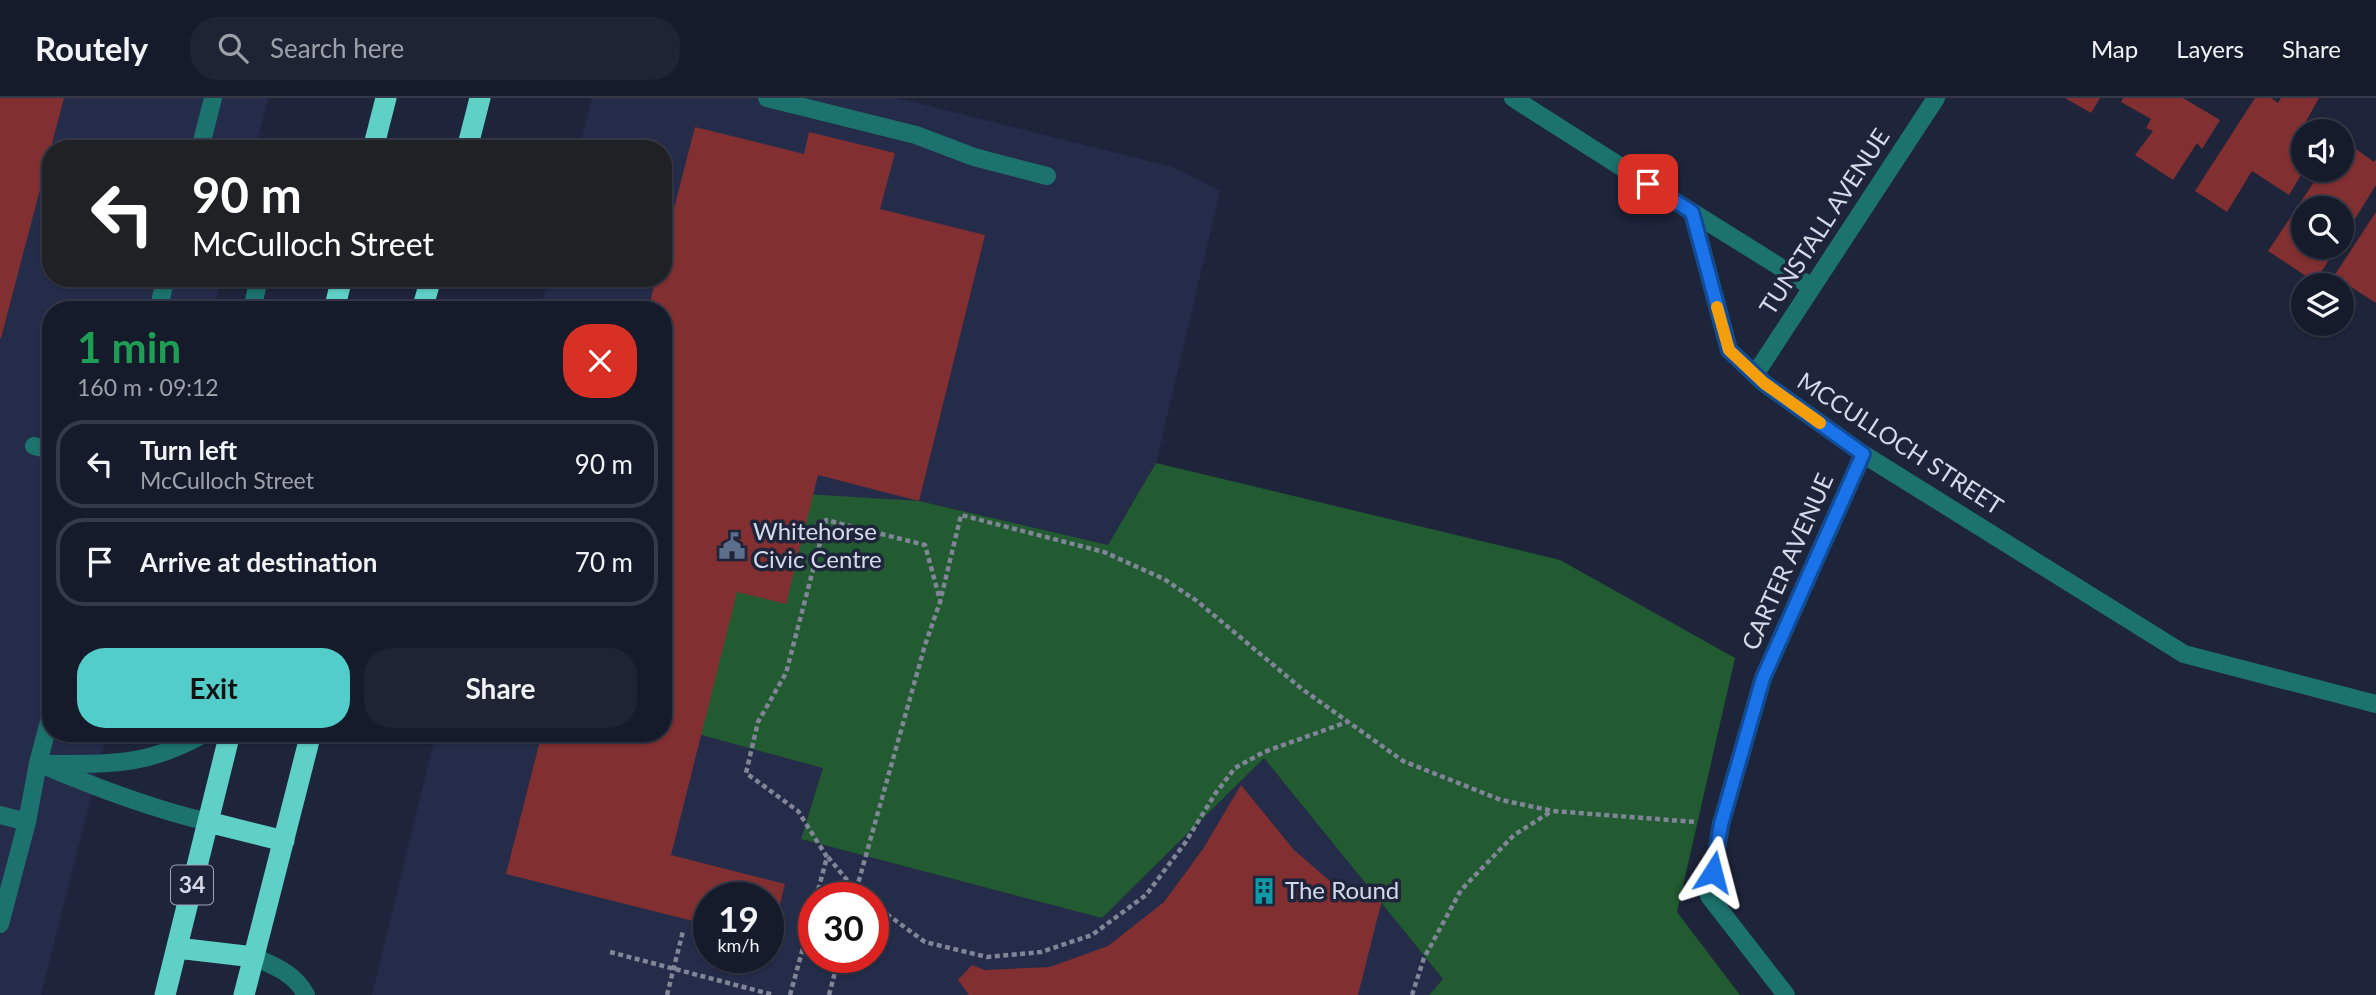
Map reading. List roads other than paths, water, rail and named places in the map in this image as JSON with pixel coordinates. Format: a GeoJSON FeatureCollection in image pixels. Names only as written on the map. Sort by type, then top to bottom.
{"type":"FeatureCollection","features":[{"type":"Feature","properties":{"kind":"highway"},"geometry":{"type":"LineString","coordinates":[[375,140],[386,98]]}},
{"type":"Feature","properties":{"kind":"highway"},"geometry":{"type":"LineString","coordinates":[[469,140],[480,98]]}},
{"type":"Feature","properties":{"kind":"highway","name":"34"},"geometry":{"type":"LineString","coordinates":[[165,995],[228,742]]}},
{"type":"Feature","properties":{"kind":"highway"},"geometry":{"type":"LineString","coordinates":[[244,995],[310,742]]}},
{"type":"Feature","properties":{"kind":"highway"},"geometry":{"type":"LineString","coordinates":[[208,822],[284,841]]}},
{"type":"Feature","properties":{"kind":"highway"},"geometry":{"type":"LineString","coordinates":[[177,948],[254,957]]}},
{"type":"Feature","properties":{"kind":"street"},"geometry":{"type":"LineString","coordinates":[[202,140],[213,98]]}},
{"type":"Feature","properties":{"kind":"street"},"geometry":{"type":"LineString","coordinates":[[767,98],[916,135],[974,157],[1046,176]]}},
{"type":"Feature","properties":{"kind":"street"},"geometry":{"type":"LineString","coordinates":[[1513,98],[1812,287]]}},
{"type":"Feature","properties":{"kind":"street","name":"TUNSTALL AVENUE"},"geometry":{"type":"LineString","coordinates":[[1756,373],[1936,98]]}},
{"type":"Feature","properties":{"kind":"street","name":"MCCULLOCH STREET"},"geometry":{"type":"LineString","coordinates":[[1692,212],[1729,350],[1764,383],[1863,454],[2184,654],[2376,704]]}},
{"type":"Feature","properties":{"kind":"street","name":"CARTER AVENUE"},"geometry":{"type":"LineString","coordinates":[[1786,995],[1709,896],[1721,824],[1763,678],[1863,454]]}},
{"type":"Feature","properties":{"kind":"street"},"geometry":{"type":"LineString","coordinates":[[0,924],[27,822],[44,742]]}},
{"type":"Feature","properties":{"kind":"street"},"geometry":{"type":"LineString","coordinates":[[38,763],[112,764],[145,759],[173,751],[190,742]]}},
{"type":"Feature","properties":{"kind":"street"},"geometry":{"type":"LineString","coordinates":[[38,763],[104,792],[208,822]]}},
{"type":"Feature","properties":{"kind":"street"},"geometry":{"type":"LineString","coordinates":[[0,815],[27,822]]}},
{"type":"Feature","properties":{"kind":"street"},"geometry":{"type":"LineString","coordinates":[[254,957],[289,974],[300,983],[306,995]]}},
{"type":"Feature","properties":{"kind":"place","name":"Whitehorse Civic Centre"},"geometry":{"type":"Point","coordinates":[732,546]}},
{"type":"Feature","properties":{"kind":"place","name":"The Round"},"geometry":{"type":"Point","coordinates":[1264,891]}}]}
